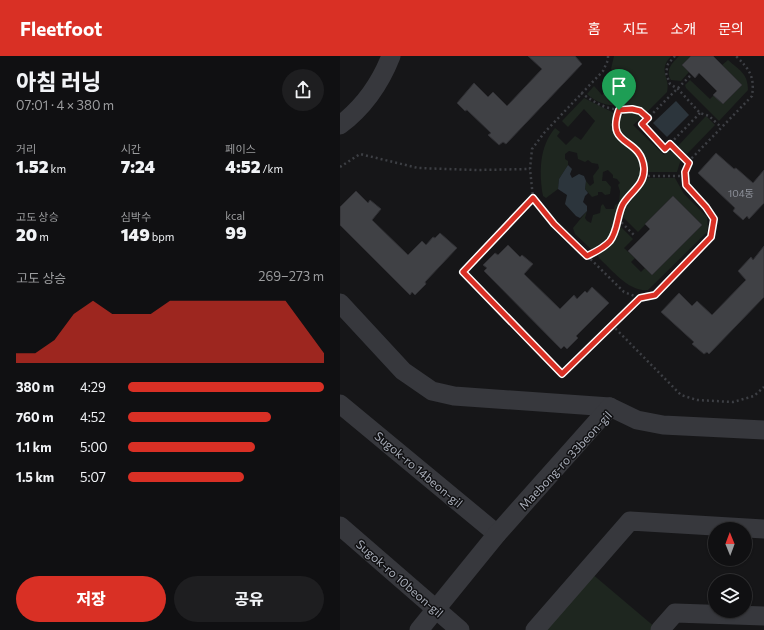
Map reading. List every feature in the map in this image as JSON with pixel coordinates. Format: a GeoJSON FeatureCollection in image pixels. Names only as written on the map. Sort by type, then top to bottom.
{"type":"FeatureCollection","features":[{"type":"Feature","properties":{"kind":"street"},"geometry":{"type":"LineString","coordinates":[[340,125],[355,114],[373,92],[391,56]]}},
{"type":"Feature","properties":{"kind":"street"},"geometry":{"type":"LineString","coordinates":[[340,303],[403,371],[432,391],[454,396],[610,408]]}},
{"type":"Feature","properties":{"kind":"street","name":"Sugok-ro 14beon-gil"},"geometry":{"type":"LineString","coordinates":[[340,404],[497,534]]}},
{"type":"Feature","properties":{"kind":"street","name":"Maebong-ro 33beon-gil"},"geometry":{"type":"LineString","coordinates":[[419,630],[437,610],[497,534],[610,408],[637,420],[663,425],[764,430]]}},
{"type":"Feature","properties":{"kind":"street"},"geometry":{"type":"LineString","coordinates":[[535,630],[630,521],[764,529]]}},
{"type":"Feature","properties":{"kind":"street","name":"Sugok-ro 10beon-gil"},"geometry":{"type":"LineString","coordinates":[[340,526],[460,630]]}},
{"type":"Feature","properties":{"kind":"street"},"geometry":{"type":"LineString","coordinates":[[660,630],[675,612],[764,616]]}},
{"type":"Feature","properties":{"kind":"path"},"geometry":{"type":"LineString","coordinates":[[608,56],[608,60],[603,71],[540,138],[532,149],[530,169],[533,198],[554,224],[624,292],[640,298],[655,295],[711,237],[714,219],[706,207],[686,185],[685,172],[691,159],[752,96],[754,84],[750,72],[736,56]]}},
{"type":"Feature","properties":{"kind":"path"},"geometry":{"type":"LineString","coordinates":[[675,56],[668,64],[666,73],[670,84],[678,89],[700,113],[709,116],[721,127]]}},
{"type":"Feature","properties":{"kind":"path"},"geometry":{"type":"LineString","coordinates":[[690,76],[642,124],[665,149],[700,113]]}},
{"type":"Feature","properties":{"kind":"path"},"geometry":{"type":"LineString","coordinates":[[581,93],[596,104],[619,110],[632,109],[640,111],[648,118]]}},
{"type":"Feature","properties":{"kind":"path"},"geometry":{"type":"LineString","coordinates":[[587,256],[600,249],[610,240],[614,234],[617,218],[623,203],[637,189],[643,176],[644,168],[640,154],[634,147],[619,136],[616,130],[615,123],[619,110]]}},
{"type":"Feature","properties":{"kind":"path"},"geometry":{"type":"LineString","coordinates":[[670,144],[689,163]]}},
{"type":"Feature","properties":{"kind":"path"},"geometry":{"type":"LineString","coordinates":[[340,167],[360,154],[418,168],[477,170],[530,169]]}},
{"type":"Feature","properties":{"kind":"path"},"geometry":{"type":"LineString","coordinates":[[643,176],[686,176]]}},
{"type":"Feature","properties":{"kind":"path"},"geometry":{"type":"LineString","coordinates":[[533,198],[463,272],[562,374],[640,298]]}},
{"type":"Feature","properties":{"kind":"path"},"geometry":{"type":"LineString","coordinates":[[617,218],[634,234]]}},
{"type":"Feature","properties":{"kind":"path"},"geometry":{"type":"LineString","coordinates":[[612,325],[681,394],[697,400],[733,402],[754,396],[764,388]]}},
{"type":"Feature","properties":{"kind":"shaded area"},"geometry":{"type":"Polygon","coordinates":[[[614,56],[671,56],[665,66],[668,87],[667,92],[646,113],[635,107],[604,104],[587,94],[594,86],[602,95],[620,78],[611,69],[614,56]]]}},
{"type":"Feature","properties":{"kind":"shaded area"},"geometry":{"type":"Polygon","coordinates":[[[679,56],[691,56],[682,65],[689,72],[681,81],[671,80],[669,76],[670,67],[679,56]]]}},
{"type":"Feature","properties":{"kind":"shaded area"},"geometry":{"type":"Polygon","coordinates":[[[728,60],[745,76],[748,84],[748,90],[719,121],[686,88],[685,85],[690,80],[710,99],[714,95],[723,104],[742,85],[722,65],[728,60]]]}},
{"type":"Feature","properties":{"kind":"shaded area"},"geometry":{"type":"Polygon","coordinates":[[[584,98],[614,113],[614,134],[621,143],[633,151],[636,155],[640,170],[639,180],[635,187],[623,200],[607,239],[601,245],[591,249],[575,234],[573,228],[587,211],[585,218],[591,223],[593,215],[600,213],[601,206],[603,204],[606,209],[614,209],[615,205],[619,203],[620,191],[618,185],[620,183],[617,179],[613,178],[613,175],[608,170],[603,172],[602,181],[606,181],[611,187],[610,194],[605,195],[602,192],[598,192],[598,195],[592,197],[585,189],[586,181],[590,186],[594,183],[593,176],[599,168],[598,164],[592,163],[588,160],[585,162],[578,159],[577,153],[569,151],[565,154],[565,159],[568,161],[568,165],[559,179],[558,189],[546,198],[543,196],[541,178],[543,152],[550,135],[555,128],[560,132],[557,136],[566,145],[575,136],[581,140],[595,121],[584,109],[568,127],[562,121],[584,98]]]}},
{"type":"Feature","properties":{"kind":"shaded area"},"geometry":{"type":"Polygon","coordinates":[[[676,101],[689,115],[667,137],[653,123],[676,101]]]}},
{"type":"Feature","properties":{"kind":"shaded area"},"geometry":{"type":"Polygon","coordinates":[[[628,111],[639,112],[641,118],[633,125],[664,155],[669,151],[676,154],[681,159],[677,172],[648,172],[640,149],[619,133],[618,122],[628,111]]]}},
{"type":"Feature","properties":{"kind":"shaded area"},"geometry":{"type":"Polygon","coordinates":[[[706,116],[715,125],[687,154],[678,146],[706,116]]]}},
{"type":"Feature","properties":{"kind":"shaded area"},"geometry":{"type":"Polygon","coordinates":[[[568,165],[572,169],[570,174],[572,178],[579,174],[584,176],[586,181],[585,189],[588,193],[583,202],[587,206],[587,211],[580,218],[576,216],[565,204],[567,195],[558,189],[559,179],[568,165]]]}},
{"type":"Feature","properties":{"kind":"shaded area"},"geometry":{"type":"Polygon","coordinates":[[[646,178],[675,178],[684,194],[707,217],[708,227],[707,232],[648,290],[641,290],[634,288],[622,280],[599,258],[597,254],[607,248],[614,239],[620,226],[633,239],[624,248],[635,258],[631,262],[641,272],[645,268],[652,275],[702,225],[673,196],[638,232],[622,216],[622,212],[643,186],[646,178]]]}},
{"type":"Feature","properties":{"kind":"shaded area"},"geometry":{"type":"Polygon","coordinates":[[[591,573],[656,628],[654,630],[540,630],[591,573]]]}},
{"type":"Feature","properties":{"kind":"building"},"geometry":{"type":"Polygon","coordinates":[[[528,56],[575,56],[582,64],[506,144],[503,142],[499,145],[488,135],[491,133],[467,110],[465,111],[457,103],[474,83],[488,97],[493,92],[507,106],[542,69],[528,56]]]}},
{"type":"Feature","properties":{"kind":"building"},"geometry":{"type":"Polygon","coordinates":[[[691,56],[713,56],[742,85],[723,104],[713,95],[717,91],[699,73],[695,78],[682,65],[691,56]]]}},
{"type":"Feature","properties":{"kind":"building"},"geometry":{"type":"Polygon","coordinates":[[[716,153],[753,183],[764,170],[764,203],[749,219],[747,216],[743,220],[733,211],[735,208],[698,173],[716,153]]]}},
{"type":"Feature","properties":{"kind":"building"},"geometry":{"type":"Polygon","coordinates":[[[356,191],[368,203],[370,200],[381,209],[372,220],[408,255],[422,241],[426,245],[433,237],[435,238],[440,233],[457,248],[425,282],[426,284],[415,295],[412,292],[410,295],[340,225],[340,207],[356,191]]]}},
{"type":"Feature","properties":{"kind":"building"},"geometry":{"type":"Polygon","coordinates":[[[673,196],[702,225],[652,275],[628,251],[650,229],[645,224],[673,196]]]}},
{"type":"Feature","properties":{"kind":"building"},"geometry":{"type":"Polygon","coordinates":[[[508,245],[520,257],[522,255],[533,264],[524,274],[560,309],[574,295],[577,299],[585,291],[587,293],[592,287],[609,303],[576,336],[578,338],[567,349],[564,346],[561,349],[484,271],[487,268],[483,265],[495,253],[498,255],[508,245]]]}},
{"type":"Feature","properties":{"kind":"building"},"geometry":{"type":"Polygon","coordinates":[[[764,246],[764,297],[709,354],[707,352],[704,354],[692,344],[694,342],[661,312],[679,293],[692,306],[697,301],[712,315],[746,280],[738,271],[751,257],[753,260],[764,246]]]}},
{"type":"Feature","properties":{"kind":"route"},"geometry":{"type":"LineString","coordinates":[[632,109],[640,111],[648,118],[642,124],[665,149],[670,144],[689,163],[685,172],[686,185],[706,207],[714,219],[711,237],[655,295],[640,298],[562,374],[463,272],[533,198],[554,224],[587,256],[600,249],[610,240],[614,234],[618,215],[623,203],[641,183],[644,168],[640,154],[634,147],[619,136],[616,130],[615,123],[619,110],[632,109]]}}]}
